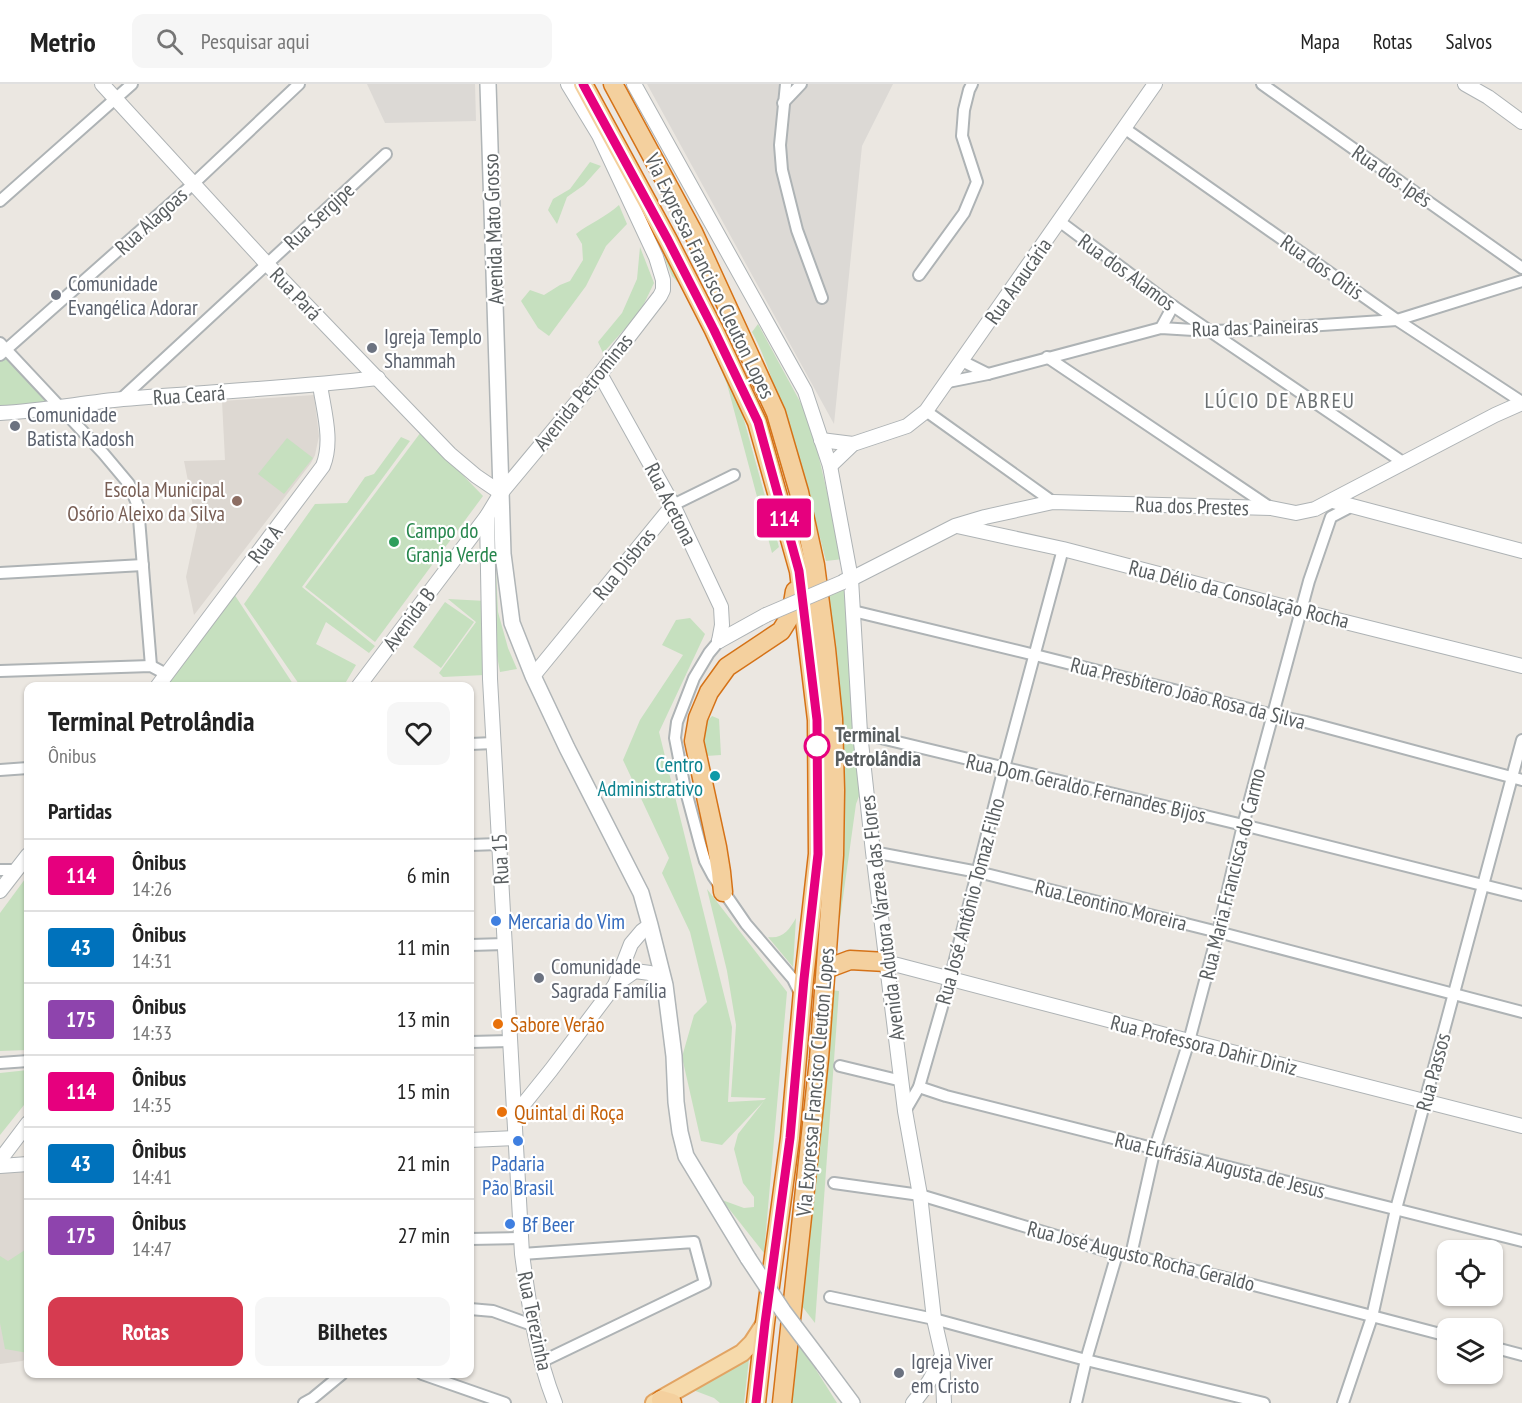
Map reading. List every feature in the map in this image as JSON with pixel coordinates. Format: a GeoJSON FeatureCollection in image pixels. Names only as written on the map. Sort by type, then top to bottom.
{"type":"FeatureCollection","features":[{"type":"Feature","properties":{"kind":"highway","name":"Via Expressa Francisco Cleuton Lopes"},"geometry":{"type":"LineString","coordinates":[[583,84],[668,240],[758,422],[799,571],[817,720],[818,854],[790,1138],[756,1403]]}},
{"type":"Feature","properties":{"kind":"highway","name":"Via Expressa Francisco Cleuton Lopes"},"geometry":{"type":"LineString","coordinates":[[613,84],[693,232],[776,413],[800,492],[815,565],[826,649],[833,719],[834,855],[819,1059],[782,1403]]}},
{"type":"Feature","properties":{"kind":"highway"},"geometry":{"type":"LineString","coordinates":[[624,84],[628,111]]}},
{"type":"Feature","properties":{"kind":"highway"},"geometry":{"type":"LineString","coordinates":[[723,892],[717,847],[694,741],[698,718],[709,692],[727,667],[781,631],[791,615],[799,571]]}},
{"type":"Feature","properties":{"kind":"highway"},"geometry":{"type":"LineString","coordinates":[[826,969],[850,960],[886,962]]}},
{"type":"Feature","properties":{"kind":"main road","name":"Avenida Mato Grosso"},"geometry":{"type":"LineString","coordinates":[[488,84],[503,554],[512,623],[533,676],[641,893],[665,985],[674,1056],[676,1102],[686,1156],[783,1311],[849,1398]]}},
{"type":"Feature","properties":{"kind":"main road"},"geometry":{"type":"LineString","coordinates":[[662,1402],[742,1353],[752,1343],[765,1323]]}},
{"type":"Feature","properties":{"kind":"main road"},"geometry":{"type":"LineString","coordinates":[[849,1398],[865,1403]]}},
{"type":"Feature","properties":{"kind":"street","name":"Rua Pará"},"geometry":{"type":"LineString","coordinates":[[102,84],[267,264],[450,454],[501,493]]}},
{"type":"Feature","properties":{"kind":"street"},"geometry":{"type":"LineString","coordinates":[[0,201],[132,84]]}},
{"type":"Feature","properties":{"kind":"street","name":"Rua Alagoas"},"geometry":{"type":"LineString","coordinates":[[2,349],[193,184],[299,84]]}},
{"type":"Feature","properties":{"kind":"street","name":"Avenida Petrominas"},"geometry":{"type":"LineString","coordinates":[[501,493],[600,374],[663,290],[663,280],[656,257],[598,135],[568,84]]}},
{"type":"Feature","properties":{"kind":"street","name":"Avenida Adutora Várzea das Flores"},"geometry":{"type":"LineString","coordinates":[[634,84],[805,391],[830,466],[853,611],[860,733],[873,852],[905,1111],[921,1195],[934,1319],[942,1354],[944,1403]]}},
{"type":"Feature","properties":{"kind":"street"},"geometry":{"type":"LineString","coordinates":[[786,84],[780,145],[782,170],[797,230],[822,297]]}},
{"type":"Feature","properties":{"kind":"street"},"geometry":{"type":"LineString","coordinates":[[783,103],[801,84]]}},
{"type":"Feature","properties":{"kind":"street"},"geometry":{"type":"LineString","coordinates":[[919,275],[964,213],[977,182],[962,136],[964,110],[972,84]]}},
{"type":"Feature","properties":{"kind":"street","name":"Rua Araucária"},"geometry":{"type":"LineString","coordinates":[[830,466],[853,444],[907,426],[926,411],[1155,84]]}},
{"type":"Feature","properties":{"kind":"street","name":"Rua dos Ipês"},"geometry":{"type":"LineString","coordinates":[[1262,84],[1522,268]]}},
{"type":"Feature","properties":{"kind":"street"},"geometry":{"type":"LineString","coordinates":[[1465,84],[1488,97],[1522,122]]}},
{"type":"Feature","properties":{"kind":"street","name":"Rua dos Oitis"},"geometry":{"type":"LineString","coordinates":[[1124,128],[1397,320],[1522,403]]}},
{"type":"Feature","properties":{"kind":"street","name":"Rua Sergipe"},"geometry":{"type":"LineString","coordinates":[[120,400],[386,154]]}},
{"type":"Feature","properties":{"kind":"street","name":"Rua dos Alamos"},"geometry":{"type":"LineString","coordinates":[[1059,221],[1173,306],[1404,463]]}},
{"type":"Feature","properties":{"kind":"street","name":"Rua das Paineiras"},"geometry":{"type":"LineString","coordinates":[[948,382],[988,374],[1161,328],[1210,331],[1249,330],[1397,320],[1522,281]]}},
{"type":"Feature","properties":{"kind":"street"},"geometry":{"type":"LineString","coordinates":[[1161,328],[1173,306]]}},
{"type":"Feature","properties":{"kind":"street"},"geometry":{"type":"LineString","coordinates":[[1242,352],[1243,339],[1249,330]]}},
{"type":"Feature","properties":{"kind":"street"},"geometry":{"type":"LineString","coordinates":[[2,349],[129,483],[138,506],[151,666]]}},
{"type":"Feature","properties":{"kind":"street"},"geometry":{"type":"LineString","coordinates":[[1047,357],[1271,508]]}},
{"type":"Feature","properties":{"kind":"street"},"geometry":{"type":"LineString","coordinates":[[962,361],[988,374]]}},
{"type":"Feature","properties":{"kind":"street","name":"Rua Acetona"},"geometry":{"type":"LineString","coordinates":[[600,374],[673,504],[721,607],[722,625],[719,641]]}},
{"type":"Feature","properties":{"kind":"street","name":"Rua Ceará"},"geometry":{"type":"LineString","coordinates":[[0,413],[120,400],[320,385],[378,378]]}},
{"type":"Feature","properties":{"kind":"street","name":"Rua A"},"geometry":{"type":"LineString","coordinates":[[160,682],[323,466],[328,438],[320,385]]}},
{"type":"Feature","properties":{"kind":"street","name":"Rua dos Prestes"},"geometry":{"type":"LineString","coordinates":[[719,641],[766,615],[847,580],[955,526],[985,517],[1053,502],[1271,508],[1296,513],[1315,509],[1522,403]]}},
{"type":"Feature","properties":{"kind":"street"},"geometry":{"type":"LineString","coordinates":[[926,411],[1053,502]]}},
{"type":"Feature","properties":{"kind":"street","name":"Rua Araucária"},"geometry":{"type":"LineString","coordinates":[[821,440],[853,444]]}},
{"type":"Feature","properties":{"kind":"street","name":"Rua Disbras"},"geometry":{"type":"LineString","coordinates":[[533,676],[673,504],[734,475]]}},
{"type":"Feature","properties":{"kind":"street","name":"Avenida B"},"geometry":{"type":"LineString","coordinates":[[362,682],[487,516],[501,493]]}},
{"type":"Feature","properties":{"kind":"street"},"geometry":{"type":"LineString","coordinates":[[1334,501],[1522,551]]}},
{"type":"Feature","properties":{"kind":"street","name":"Rua Maria Francisca do Carmo"},"geometry":{"type":"LineString","coordinates":[[1131,1255],[1155,1148],[1189,1041],[1243,825],[1323,536],[1330,517],[1352,506]]}},
{"type":"Feature","properties":{"kind":"street","name":"Rua 15"},"geometry":{"type":"LineString","coordinates":[[487,516],[490,679],[521,1238]]}},
{"type":"Feature","properties":{"kind":"street","name":"Rua Délio da Consolação Rocha"},"geometry":{"type":"LineString","coordinates":[[955,526],[1063,549],[1522,666]]}},
{"type":"Feature","properties":{"kind":"street","name":"Rua José Antônio Tomaz Filho"},"geometry":{"type":"LineString","coordinates":[[905,1111],[919,1087],[950,980],[1063,549]]}},
{"type":"Feature","properties":{"kind":"street"},"geometry":{"type":"LineString","coordinates":[[0,573],[143,565]]}},
{"type":"Feature","properties":{"kind":"street","name":"Rua Presbítero João Rosa da Silva"},"geometry":{"type":"LineString","coordinates":[[853,611],[1306,722],[1517,779]]}},
{"type":"Feature","properties":{"kind":"street"},"geometry":{"type":"LineString","coordinates":[[719,641],[694,678],[676,722],[675,738],[684,784],[703,852],[713,876],[746,924],[793,979],[802,1000]]}},
{"type":"Feature","properties":{"kind":"street"},"geometry":{"type":"LineString","coordinates":[[0,671],[151,666],[166,674]]}},
{"type":"Feature","properties":{"kind":"street","name":"Rua Dom Geraldo Fernandes Bijos"},"geometry":{"type":"LineString","coordinates":[[860,733],[1522,895]]}},
{"type":"Feature","properties":{"kind":"street","name":"Rua Passos"},"geometry":{"type":"LineString","coordinates":[[1343,1403],[1372,1317],[1396,1209],[1453,994],[1517,779],[1522,740]]}},
{"type":"Feature","properties":{"kind":"street"},"geometry":{"type":"LineString","coordinates":[[474,744],[494,743]]}},
{"type":"Feature","properties":{"kind":"street"},"geometry":{"type":"LineString","coordinates":[[0,770],[24,768]]}},
{"type":"Feature","properties":{"kind":"street"},"geometry":{"type":"LineString","coordinates":[[474,845],[499,843]]}},
{"type":"Feature","properties":{"kind":"street","name":"Rua Leontino Moreira"},"geometry":{"type":"LineString","coordinates":[[873,852],[978,872],[1522,1012]]}},
{"type":"Feature","properties":{"kind":"street"},"geometry":{"type":"LineString","coordinates":[[0,891],[24,860]]}},
{"type":"Feature","properties":{"kind":"street"},"geometry":{"type":"LineString","coordinates":[[0,870],[17,870]]}},
{"type":"Feature","properties":{"kind":"street"},"geometry":{"type":"LineString","coordinates":[[514,1116],[615,985],[632,944],[650,925]]}},
{"type":"Feature","properties":{"kind":"street"},"geometry":{"type":"LineString","coordinates":[[474,945],[505,944]]}},
{"type":"Feature","properties":{"kind":"street","name":"Rua Professora Dahir Diniz"},"geometry":{"type":"LineString","coordinates":[[886,962],[1522,1126]]}},
{"type":"Feature","properties":{"kind":"street"},"geometry":{"type":"LineString","coordinates":[[615,985],[635,971],[650,973],[665,985]]}},
{"type":"Feature","properties":{"kind":"street"},"geometry":{"type":"LineString","coordinates":[[474,1042],[510,1041]]}},
{"type":"Feature","properties":{"kind":"street"},"geometry":{"type":"LineString","coordinates":[[0,1063],[24,1061]]}},
{"type":"Feature","properties":{"kind":"street"},"geometry":{"type":"LineString","coordinates":[[840,1066],[902,1081]]}},
{"type":"Feature","properties":{"kind":"street","name":"Rua Eufrásia Augusta de Jesus"},"geometry":{"type":"LineString","coordinates":[[919,1087],[946,1096],[1522,1241]]}},
{"type":"Feature","properties":{"kind":"street"},"geometry":{"type":"LineString","coordinates":[[0,1160],[24,1128]]}},
{"type":"Feature","properties":{"kind":"street"},"geometry":{"type":"LineString","coordinates":[[474,1140],[515,1138]]}},
{"type":"Feature","properties":{"kind":"street"},"geometry":{"type":"LineString","coordinates":[[0,1166],[24,1164]]}},
{"type":"Feature","properties":{"kind":"street","name":"Rua José Augusto Rocha Geraldo"},"geometry":{"type":"LineString","coordinates":[[834,1183],[921,1195],[1117,1254],[1131,1255],[1242,1282],[1437,1333]]}},
{"type":"Feature","properties":{"kind":"street"},"geometry":{"type":"LineString","coordinates":[[474,1239],[521,1238]]}},
{"type":"Feature","properties":{"kind":"street","name":"Rua Terezinha"},"geometry":{"type":"LineString","coordinates":[[521,1238],[532,1325],[555,1403]]}},
{"type":"Feature","properties":{"kind":"street"},"geometry":{"type":"LineString","coordinates":[[522,1254],[694,1242],[705,1283],[542,1362]]}},
{"type":"Feature","properties":{"kind":"street"},"geometry":{"type":"LineString","coordinates":[[1076,1403],[1117,1254]]}},
{"type":"Feature","properties":{"kind":"street"},"geometry":{"type":"LineString","coordinates":[[830,1297],[934,1319],[1086,1360],[1264,1403]]}},
{"type":"Feature","properties":{"kind":"street"},"geometry":{"type":"LineString","coordinates":[[474,1309],[493,1311],[532,1325]]}},
{"type":"Feature","properties":{"kind":"street"},"geometry":{"type":"LineString","coordinates":[[1503,1350],[1522,1355]]}},
{"type":"Feature","properties":{"kind":"street"},"geometry":{"type":"LineString","coordinates":[[913,1403],[925,1390],[942,1354]]}},
{"type":"Feature","properties":{"kind":"street"},"geometry":{"type":"LineString","coordinates":[[304,1403],[337,1378]]}},
{"type":"Feature","properties":{"kind":"street"},"geometry":{"type":"LineString","coordinates":[[433,1378],[505,1403]]}},
{"type":"Feature","properties":{"kind":"shaded area"},"geometry":{"type":"Polygon","coordinates":[[[367,84],[475,84],[476,121],[385,123],[367,84]]]}},
{"type":"Feature","properties":{"kind":"shaded area"},"geometry":{"type":"Polygon","coordinates":[[[647,84],[893,84],[862,146],[834,424],[647,84]]]}},
{"type":"Feature","properties":{"kind":"shaded area","name":"Escola Municipal Osório Aleixo da Silva"},"geometry":{"type":"Polygon","coordinates":[[[314,395],[319,436],[311,463],[194,615],[186,577],[197,526],[184,461],[225,460],[222,401],[314,395]]]}},
{"type":"Feature","properties":{"kind":"shaded area"},"geometry":{"type":"Polygon","coordinates":[[[24,1169],[24,1360],[0,1364],[0,1171],[24,1169]]]}},
{"type":"Feature","properties":{"kind":"green space"},"geometry":{"type":"Polygon","coordinates":[[[590,162],[601,166],[584,185],[567,197],[557,224],[548,210],[553,199],[570,189],[590,162]]]}},
{"type":"Feature","properties":{"kind":"green space"},"geometry":{"type":"Polygon","coordinates":[[[619,205],[627,224],[606,246],[586,286],[549,336],[538,328],[521,301],[530,290],[544,295],[570,281],[583,260],[582,244],[576,234],[619,205]]]}},
{"type":"Feature","properties":{"kind":"green space"},"geometry":{"type":"Polygon","coordinates":[[[658,231],[733,380],[779,547],[772,553],[727,384],[686,291],[672,276],[658,231]]]}},
{"type":"Feature","properties":{"kind":"green space"},"geometry":{"type":"Polygon","coordinates":[[[640,247],[654,283],[640,312],[603,353],[598,342],[622,313],[637,279],[640,247]]]}},
{"type":"Feature","properties":{"kind":"green space"},"geometry":{"type":"Polygon","coordinates":[[[758,324],[810,420],[843,559],[826,561],[785,416],[760,347],[752,332],[758,324]]]}},
{"type":"Feature","properties":{"kind":"green space"},"geometry":{"type":"Polygon","coordinates":[[[6,350],[60,408],[0,413],[0,355],[6,350]]]}},
{"type":"Feature","properties":{"kind":"green space","name":"Campo do Granja Verde"},"geometry":{"type":"Polygon","coordinates":[[[421,432],[483,496],[375,642],[305,587],[421,432]]]}},
{"type":"Feature","properties":{"kind":"green space"},"geometry":{"type":"Polygon","coordinates":[[[401,437],[410,441],[302,587],[375,646],[369,653],[326,622],[316,644],[356,665],[346,682],[298,682],[244,604],[315,504],[347,503],[365,477],[374,474],[401,437]]]}},
{"type":"Feature","properties":{"kind":"green space"},"geometry":{"type":"Polygon","coordinates":[[[287,438],[313,458],[284,494],[258,474],[287,438]]]}},
{"type":"Feature","properties":{"kind":"green space"},"geometry":{"type":"Polygon","coordinates":[[[491,570],[496,570],[498,612],[508,648],[517,669],[500,672],[494,640],[491,570]]]}},
{"type":"Feature","properties":{"kind":"green space"},"geometry":{"type":"Polygon","coordinates":[[[849,584],[861,791],[856,804],[840,919],[839,820],[824,597],[849,584]]]}},
{"type":"Feature","properties":{"kind":"green space"},"geometry":{"type":"Polygon","coordinates":[[[234,594],[292,682],[169,682],[234,594]]]}},
{"type":"Feature","properties":{"kind":"green space"},"geometry":{"type":"Polygon","coordinates":[[[448,599],[486,601],[485,675],[443,677],[439,673],[476,622],[448,599]]]}},
{"type":"Feature","properties":{"kind":"green space"},"geometry":{"type":"Polygon","coordinates":[[[445,602],[474,622],[441,668],[413,647],[445,602]]]}},
{"type":"Feature","properties":{"kind":"green space"},"geometry":{"type":"Polygon","coordinates":[[[690,618],[705,634],[659,732],[732,1027],[728,1102],[766,1098],[731,1097],[736,1025],[727,971],[707,889],[787,992],[764,1253],[722,1200],[744,1208],[754,1207],[754,1197],[743,1183],[734,1149],[738,1134],[764,1101],[722,1145],[701,1141],[682,1057],[694,1015],[707,1002],[690,932],[662,873],[669,858],[623,760],[640,720],[683,655],[662,645],[676,620],[690,618]]]}},
{"type":"Feature","properties":{"kind":"green space"},"geometry":{"type":"Polygon","coordinates":[[[712,716],[719,719],[721,755],[706,756],[704,730],[712,716]]]}},
{"type":"Feature","properties":{"kind":"green space"},"geometry":{"type":"Polygon","coordinates":[[[24,880],[24,1050],[0,1051],[0,913],[24,880]]]}},
{"type":"Feature","properties":{"kind":"green space"},"geometry":{"type":"Polygon","coordinates":[[[796,918],[793,967],[768,937],[778,937],[785,933],[796,918]]]}},
{"type":"Feature","properties":{"kind":"green space"},"geometry":{"type":"Polygon","coordinates":[[[830,990],[839,991],[815,1323],[798,1301],[830,990]]]}},
{"type":"Feature","properties":{"kind":"green space"},"geometry":{"type":"Polygon","coordinates":[[[24,1070],[24,1105],[0,1135],[0,1073],[24,1070]]]}},
{"type":"Feature","properties":{"kind":"green space"},"geometry":{"type":"Polygon","coordinates":[[[24,1251],[24,1352],[5,1349],[0,1323],[0,1256],[8,1261],[24,1251]]]}},
{"type":"Feature","properties":{"kind":"green space"},"geometry":{"type":"Polygon","coordinates":[[[799,1343],[837,1403],[792,1403],[799,1343]]]}},
{"type":"Feature","properties":{"kind":"green space"},"geometry":{"type":"Polygon","coordinates":[[[749,1359],[744,1403],[720,1403],[714,1398],[693,1390],[716,1375],[749,1359]]]}},
{"type":"Feature","properties":{"kind":"bus line","name":"114"},"geometry":{"type":"LineString","coordinates":[[583,84],[668,240],[758,422],[799,571],[817,720],[818,854],[790,1138],[756,1403]]}},
{"type":"Feature","properties":{"kind":"place","name":"Comunidade Evangélica Adorar"},"geometry":{"type":"Point","coordinates":[56,295]}},
{"type":"Feature","properties":{"kind":"place","name":"Igreja Templo Shammah"},"geometry":{"type":"Point","coordinates":[372,348]}},
{"type":"Feature","properties":{"kind":"place","name":"Comunidade Batista Kadosh"},"geometry":{"type":"Point","coordinates":[15,426]}},
{"type":"Feature","properties":{"kind":"place","name":"Escola Municipal Osório Aleixo da Silva"},"geometry":{"type":"Point","coordinates":[237,501]}},
{"type":"Feature","properties":{"kind":"place","name":"Campo do Granja Verde"},"geometry":{"type":"Point","coordinates":[394,542]}},
{"type":"Feature","properties":{"kind":"place","name":"Terminal Petrolândia"},"geometry":{"type":"Point","coordinates":[817,746]}},
{"type":"Feature","properties":{"kind":"place","name":"Centro Administrativo"},"geometry":{"type":"Point","coordinates":[715,776]}},
{"type":"Feature","properties":{"kind":"place","name":"Mercaria do Vim"},"geometry":{"type":"Point","coordinates":[496,921]}},
{"type":"Feature","properties":{"kind":"place","name":"Comunidade Sagrada Família"},"geometry":{"type":"Point","coordinates":[539,978]}},
{"type":"Feature","properties":{"kind":"place","name":"Sabore Verão"},"geometry":{"type":"Point","coordinates":[498,1024]}},
{"type":"Feature","properties":{"kind":"place","name":"Quintal di Roça"},"geometry":{"type":"Point","coordinates":[502,1112]}},
{"type":"Feature","properties":{"kind":"place","name":"Padaria Pão Brasil"},"geometry":{"type":"Point","coordinates":[518,1141]}},
{"type":"Feature","properties":{"kind":"place","name":"Bf Beer"},"geometry":{"type":"Point","coordinates":[510,1224]}},
{"type":"Feature","properties":{"kind":"place","name":"Igreja Viver em Cristo"},"geometry":{"type":"Point","coordinates":[899,1373]}},
{"type":"Feature","properties":{"kind":"district","name":"LÚCIO DE ABREU"},"geometry":{"type":"Point","coordinates":[1280,400]}}]}
